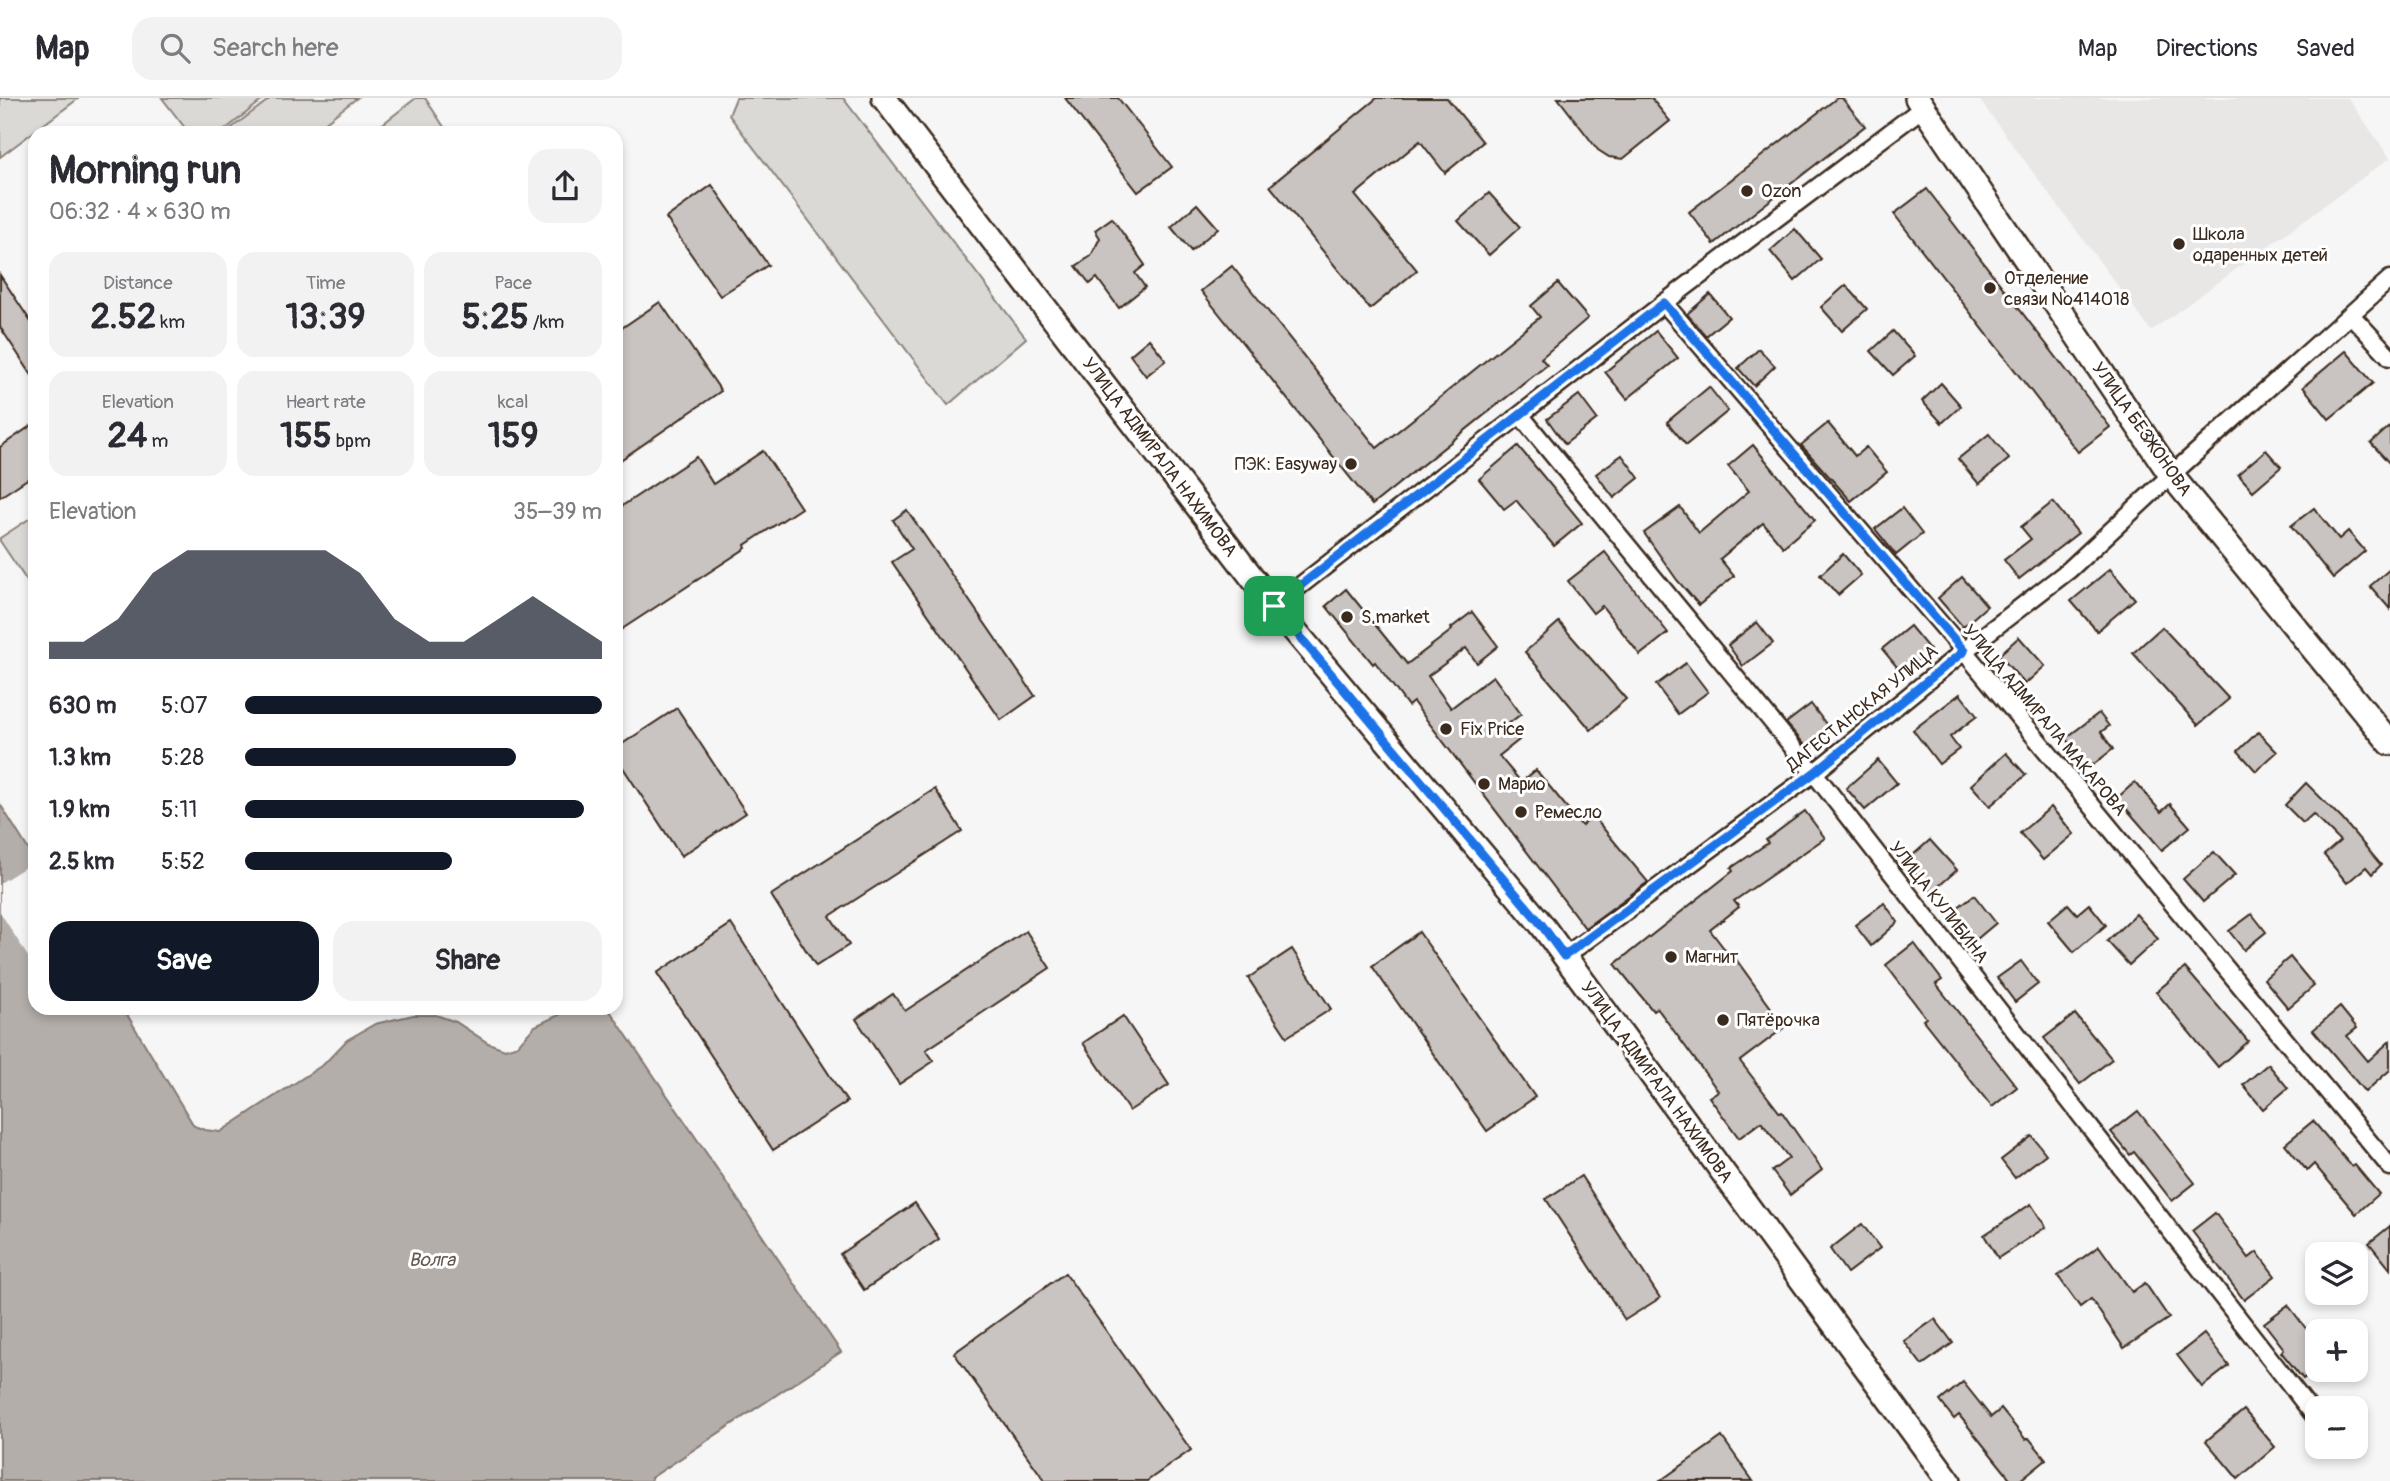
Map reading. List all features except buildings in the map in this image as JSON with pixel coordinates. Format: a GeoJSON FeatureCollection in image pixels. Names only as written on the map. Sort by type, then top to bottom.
{"type":"FeatureCollection","features":[{"type":"Feature","properties":{"kind":"main road","name":"УЛИЦА АДМИРАЛА НАХИМОВА"},"geometry":{"type":"LineString","coordinates":[[884,98],[1274,606],[1541,924],[1949,1481]]}},
{"type":"Feature","properties":{"kind":"main road","name":"УЛИЦА БЕЗЖОНОВА"},"geometry":{"type":"LineString","coordinates":[[1920,103],[2171,475],[2390,743]]}},
{"type":"Feature","properties":{"kind":"street"},"geometry":{"type":"LineString","coordinates":[[1274,606],[1920,103]]}},
{"type":"Feature","properties":{"kind":"street","name":"ДАГЕСТАНСКАЯ УЛИЦА"},"geometry":{"type":"LineString","coordinates":[[1564,956],[1814,773],[2069,570],[2390,279]]}},
{"type":"Feature","properties":{"kind":"street","name":"УЛИЦА АДМИРАЛА МАКАРОВА"},"geometry":{"type":"LineString","coordinates":[[1664,303],[1964,651],[2390,1167]]}},
{"type":"Feature","properties":{"kind":"street"},"geometry":{"type":"LineString","coordinates":[[2351,315],[2390,357]]}},
{"type":"Feature","properties":{"kind":"street","name":"УЛИЦА КУЛИБИНА"},"geometry":{"type":"LineString","coordinates":[[1521,416],[1814,773],[2305,1404]]}},
{"type":"Feature","properties":{"kind":"shaded area"},"geometry":{"type":"Polygon","coordinates":[[[0,98],[79,98],[42,126],[28,126],[28,136],[0,157],[0,98]]]}},
{"type":"Feature","properties":{"kind":"shaded area"},"geometry":{"type":"Polygon","coordinates":[[[162,98],[265,98],[230,126],[184,126],[162,98]]]}},
{"type":"Feature","properties":{"kind":"shaded area"},"geometry":{"type":"Polygon","coordinates":[[[271,98],[357,98],[320,126],[234,126],[271,98]]]}},
{"type":"Feature","properties":{"kind":"shaded area"},"geometry":{"type":"Polygon","coordinates":[[[416,98],[425,98],[443,126],[380,126],[416,98]]]}},
{"type":"Feature","properties":{"kind":"shaded area"},"geometry":{"type":"Polygon","coordinates":[[[736,98],[843,98],[1026,338],[948,405],[729,115],[736,98]]]}},
{"type":"Feature","properties":{"kind":"shaded area","name":"Школа одаренных детей"},"geometry":{"type":"Polygon","coordinates":[[[1978,98],[2348,98],[2390,158],[2151,331],[1978,98]]]}},
{"type":"Feature","properties":{"kind":"shaded area"},"geometry":{"type":"Polygon","coordinates":[[[28,520],[28,583],[0,541],[0,538],[28,520]]]}},
{"type":"Feature","properties":{"kind":"water","name":"Волга"},"geometry":{"type":"Polygon","coordinates":[[[0,804],[28,849],[28,1015],[127,1015],[194,1126],[220,1132],[324,1064],[347,1040],[375,1024],[413,1015],[436,1015],[456,1022],[488,1043],[505,1049],[518,1045],[535,1026],[559,1015],[613,1015],[841,1352],[651,1478],[652,1481],[0,1481],[0,804]]]}},
{"type":"Feature","properties":{"kind":"pier"},"geometry":{"type":"Polygon","coordinates":[[[28,865],[28,957],[0,912],[0,883],[28,865]]]}},
{"type":"Feature","properties":{"kind":"place","name":"Ozon"},"geometry":{"type":"Point","coordinates":[1747,191]}},
{"type":"Feature","properties":{"kind":"place","name":"Школа одаренных детей"},"geometry":{"type":"Point","coordinates":[2179,244]}},
{"type":"Feature","properties":{"kind":"place","name":"Отделение связи №414018"},"geometry":{"type":"Point","coordinates":[1990,288]}},
{"type":"Feature","properties":{"kind":"place","name":"ПЭК: Easyway"},"geometry":{"type":"Point","coordinates":[1351,464]}},
{"type":"Feature","properties":{"kind":"place","name":"S.market"},"geometry":{"type":"Point","coordinates":[1347,617]}},
{"type":"Feature","properties":{"kind":"place","name":"Fix Price"},"geometry":{"type":"Point","coordinates":[1446,729]}},
{"type":"Feature","properties":{"kind":"place","name":"Марио"},"geometry":{"type":"Point","coordinates":[1484,784]}},
{"type":"Feature","properties":{"kind":"place","name":"Ремесло"},"geometry":{"type":"Point","coordinates":[1521,812]}},
{"type":"Feature","properties":{"kind":"place","name":"Магнит"},"geometry":{"type":"Point","coordinates":[1671,957]}},
{"type":"Feature","properties":{"kind":"place","name":"Пятёрочка"},"geometry":{"type":"Point","coordinates":[1723,1020]}},
{"type":"Feature","properties":{"kind":"route"},"geometry":{"type":"LineString","coordinates":[[1664,303],[1964,651],[1814,773],[1564,956],[1541,924],[1274,606],[1664,303]]}}]}
